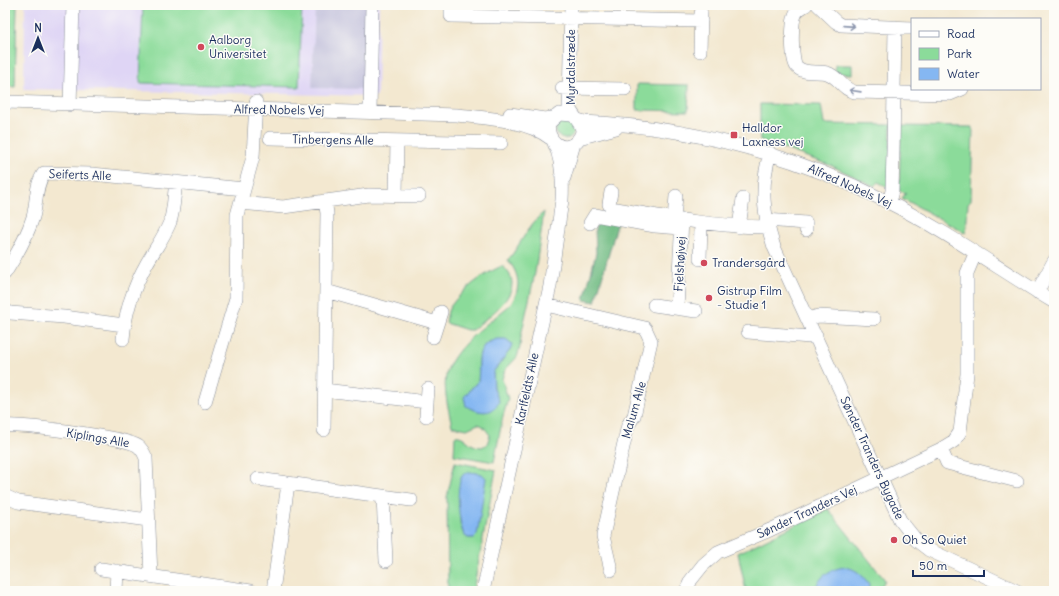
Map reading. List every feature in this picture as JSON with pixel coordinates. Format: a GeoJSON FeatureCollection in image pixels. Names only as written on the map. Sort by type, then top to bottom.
{"type":"FeatureCollection","features":[{"type":"Feature","properties":{"kind":"street"},"geometry":{"type":"LineString","coordinates":[[70,101],[73,5]]}},
{"type":"Feature","properties":{"kind":"street"},"geometry":{"type":"LineString","coordinates":[[370,108],[372,5]]}},
{"type":"Feature","properties":{"kind":"street","name":"Myrdalstræde"},"geometry":{"type":"LineString","coordinates":[[451,5],[451,16],[567,19],[701,17],[700,51]]}},
{"type":"Feature","properties":{"kind":"street","name":"Myrdalstræde"},"geometry":{"type":"LineString","coordinates":[[564,5],[567,19],[566,88],[569,106],[575,117]]}},
{"type":"Feature","properties":{"kind":"street","name":"Myrdalstræde"},"geometry":{"type":"LineString","coordinates":[[567,19],[571,5]]}},
{"type":"Feature","properties":{"kind":"street"},"geometry":{"type":"LineString","coordinates":[[806,5],[796,12],[794,21],[793,54],[794,62],[798,68],[809,72],[827,73],[851,91],[950,94],[960,90]]}},
{"type":"Feature","properties":{"kind":"street"},"geometry":{"type":"LineString","coordinates":[[818,5],[836,22],[842,25],[911,28]]}},
{"type":"Feature","properties":{"kind":"street"},"geometry":{"type":"LineString","coordinates":[[889,202],[892,191],[895,27]]}},
{"type":"Feature","properties":{"kind":"street"},"geometry":{"type":"LineString","coordinates":[[566,88],[625,89]]}},
{"type":"Feature","properties":{"kind":"street","name":"Myrdalstræde"},"geometry":{"type":"LineString","coordinates":[[555,116],[562,105],[566,88]]}},
{"type":"Feature","properties":{"kind":"street","name":"Alfred Nobels Vej"},"geometry":{"type":"LineString","coordinates":[[5,94],[70,101]]}},
{"type":"Feature","properties":{"kind":"street","name":"Alfred Nobels Vej"},"geometry":{"type":"LineString","coordinates":[[5,102],[70,101],[370,108],[470,108],[527,117],[555,116]]}},
{"type":"Feature","properties":{"kind":"street"},"geometry":{"type":"LineString","coordinates":[[205,402],[236,298],[237,228],[241,203],[253,157],[256,106]]}},
{"type":"Feature","properties":{"kind":"street","name":"Alfred Nobels Vej"},"geometry":{"type":"LineString","coordinates":[[370,108],[493,119],[525,126],[543,132],[552,140]]}},
{"type":"Feature","properties":{"kind":"street"},"geometry":{"type":"LineString","coordinates":[[555,116],[575,117],[582,129],[577,141],[564,147],[552,140],[548,128],[555,116]]}},
{"type":"Feature","properties":{"kind":"street","name":"Alfred Nobels Vej"},"geometry":{"type":"LineString","coordinates":[[575,117],[584,122],[658,128],[728,142],[770,153],[822,172],[889,202],[1054,302]]}},
{"type":"Feature","properties":{"kind":"street","name":"Alfred Nobels Vej"},"geometry":{"type":"LineString","coordinates":[[577,141],[625,125]]}},
{"type":"Feature","properties":{"kind":"street","name":"Tinbergens Alle"},"geometry":{"type":"LineString","coordinates":[[270,138],[501,144]]}},
{"type":"Feature","properties":{"kind":"street","name":"Karlfeldts Alle"},"geometry":{"type":"LineString","coordinates":[[483,591],[546,305],[562,208],[562,186],[557,149],[552,140]]}},
{"type":"Feature","properties":{"kind":"street"},"geometry":{"type":"LineString","coordinates":[[396,195],[397,141]]}},
{"type":"Feature","properties":{"kind":"street","name":"Karlfeldts Alle"},"geometry":{"type":"LineString","coordinates":[[562,186],[577,141]]}},
{"type":"Feature","properties":{"kind":"street","name":"Sønder Tranders Bygade"},"geometry":{"type":"LineString","coordinates":[[770,153],[763,192],[767,224],[774,248],[816,335],[900,520],[916,540],[929,550],[994,585],[1017,591]]}},
{"type":"Feature","properties":{"kind":"street","name":"Seiferts Alle"},"geometry":{"type":"LineString","coordinates":[[5,273],[26,236],[33,218],[40,179],[44,173],[92,174],[244,190]]}},
{"type":"Feature","properties":{"kind":"street"},"geometry":{"type":"LineString","coordinates":[[122,339],[124,324],[136,285],[170,222],[176,182]]}},
{"type":"Feature","properties":{"kind":"street"},"geometry":{"type":"LineString","coordinates":[[611,192],[609,204],[611,208],[679,222]]}},
{"type":"Feature","properties":{"kind":"street"},"geometry":{"type":"LineString","coordinates":[[241,203],[283,207],[369,195],[419,196]]}},
{"type":"Feature","properties":{"kind":"street"},"geometry":{"type":"LineString","coordinates":[[676,196],[679,222]]}},
{"type":"Feature","properties":{"kind":"street"},"geometry":{"type":"LineString","coordinates":[[739,227],[742,199]]}},
{"type":"Feature","properties":{"kind":"street"},"geometry":{"type":"LineString","coordinates":[[324,430],[327,213],[325,201]]}},
{"type":"Feature","properties":{"kind":"street"},"geometry":{"type":"LineString","coordinates":[[590,223],[595,215],[655,226],[679,222]]}},
{"type":"Feature","properties":{"kind":"street","name":"Fjelshøjvej"},"geometry":{"type":"LineString","coordinates":[[677,308],[679,222],[739,227],[767,224]]}},
{"type":"Feature","properties":{"kind":"street"},"geometry":{"type":"LineString","coordinates":[[700,259],[701,223]]}},
{"type":"Feature","properties":{"kind":"street"},"geometry":{"type":"LineString","coordinates":[[767,224],[806,223],[806,230]]}},
{"type":"Feature","properties":{"kind":"street","name":"Sønder Tranders Vej"},"geometry":{"type":"LineString","coordinates":[[686,591],[691,580],[703,565],[718,552],[881,478],[941,449],[954,441],[960,432],[967,374],[967,273],[975,254]]}},
{"type":"Feature","properties":{"kind":"street"},"geometry":{"type":"LineString","coordinates":[[1037,292],[1054,261]]}},
{"type":"Feature","properties":{"kind":"street"},"geometry":{"type":"LineString","coordinates":[[326,291],[439,317],[433,337]]}},
{"type":"Feature","properties":{"kind":"street","name":"Malum Alle"},"geometry":{"type":"LineString","coordinates":[[546,305],[644,328],[651,341],[634,416],[628,425],[603,536],[610,570]]}},
{"type":"Feature","properties":{"kind":"street"},"geometry":{"type":"LineString","coordinates":[[654,305],[696,311]]}},
{"type":"Feature","properties":{"kind":"street"},"geometry":{"type":"LineString","coordinates":[[5,310],[10,313],[64,317],[124,324]]}},
{"type":"Feature","properties":{"kind":"street"},"geometry":{"type":"LineString","coordinates":[[808,319],[818,316],[874,319]]}},
{"type":"Feature","properties":{"kind":"street"},"geometry":{"type":"LineString","coordinates":[[748,332],[810,337],[816,335]]}},
{"type":"Feature","properties":{"kind":"street"},"geometry":{"type":"LineString","coordinates":[[324,390],[428,396],[426,416]]}},
{"type":"Feature","properties":{"kind":"street","name":"Kiplings Alle"},"geometry":{"type":"LineString","coordinates":[[5,426],[86,434],[130,442],[138,446],[146,458],[151,576]]}},
{"type":"Feature","properties":{"kind":"street"},"geometry":{"type":"LineString","coordinates":[[941,449],[947,463],[1017,481]]}},
{"type":"Feature","properties":{"kind":"street"},"geometry":{"type":"LineString","coordinates":[[258,479],[411,500]]}},
{"type":"Feature","properties":{"kind":"street"},"geometry":{"type":"LineString","coordinates":[[273,591],[288,484]]}},
{"type":"Feature","properties":{"kind":"street"},"geometry":{"type":"LineString","coordinates":[[5,496],[18,502],[148,520]]}},
{"type":"Feature","properties":{"kind":"street"},"geometry":{"type":"LineString","coordinates":[[384,497],[386,561]]}},
{"type":"Feature","properties":{"kind":"street"},"geometry":{"type":"LineString","coordinates":[[101,569],[250,591]]}},
{"type":"Feature","properties":{"kind":"street"},"geometry":{"type":"LineString","coordinates":[[116,591],[117,571]]}},
{"type":"Feature","properties":{"kind":"shaded area","name":"Aalborg Universitet"},"geometry":{"type":"Polygon","coordinates":[[[25,5],[379,5],[377,96],[24,89],[25,5]]]}},
{"type":"Feature","properties":{"kind":"shaded area"},"geometry":{"type":"Polygon","coordinates":[[[315,5],[367,5],[364,89],[312,88],[315,5]]]}},
{"type":"Feature","properties":{"kind":"green space"},"geometry":{"type":"Polygon","coordinates":[[[5,5],[17,5],[15,87],[5,86],[5,5]]]}},
{"type":"Feature","properties":{"kind":"green space"},"geometry":{"type":"Polygon","coordinates":[[[143,5],[302,5],[299,87],[140,83],[143,5]]]}},
{"type":"Feature","properties":{"kind":"green space"},"geometry":{"type":"Polygon","coordinates":[[[835,65],[852,65],[852,74],[837,73],[835,71],[835,65]]]}},
{"type":"Feature","properties":{"kind":"green space"},"geometry":{"type":"Polygon","coordinates":[[[637,84],[689,85],[688,111],[637,110],[637,84]]]}},
{"type":"Feature","properties":{"kind":"green space"},"geometry":{"type":"Polygon","coordinates":[[[760,104],[821,105],[824,124],[891,125],[889,188],[878,182],[874,186],[832,166],[760,140],[760,104]]]}},
{"type":"Feature","properties":{"kind":"green space"},"geometry":{"type":"Polygon","coordinates":[[[561,121],[569,121],[574,126],[572,137],[569,139],[561,139],[556,134],[556,126],[561,121]]]}},
{"type":"Feature","properties":{"kind":"green space"},"geometry":{"type":"Polygon","coordinates":[[[901,126],[973,127],[971,200],[968,203],[966,233],[902,198],[906,193],[899,191],[901,126]]]}},
{"type":"Feature","properties":{"kind":"green space"},"geometry":{"type":"Polygon","coordinates":[[[544,212],[535,273],[521,336],[520,347],[517,357],[505,370],[502,379],[508,399],[494,462],[454,455],[455,436],[462,437],[473,445],[482,447],[487,444],[490,435],[483,426],[478,424],[467,429],[452,426],[445,385],[447,371],[451,361],[474,334],[511,304],[518,287],[518,282],[515,271],[508,260],[538,217],[544,212]],[[489,341],[485,345],[480,354],[478,381],[468,392],[499,401],[494,389],[493,372],[510,350],[489,341]]]}},
{"type":"Feature","properties":{"kind":"green space"},"geometry":{"type":"Polygon","coordinates":[[[603,219],[618,222],[595,302],[584,300],[596,253],[595,228],[603,219]]]}},
{"type":"Feature","properties":{"kind":"green space"},"geometry":{"type":"Polygon","coordinates":[[[502,266],[510,275],[512,284],[510,293],[497,310],[472,330],[467,330],[446,323],[449,309],[455,301],[480,278],[502,266]]]}},
{"type":"Feature","properties":{"kind":"green space"},"geometry":{"type":"Polygon","coordinates":[[[455,462],[496,470],[473,591],[448,591],[447,497],[455,462]],[[461,477],[460,524],[464,535],[468,538],[474,538],[461,477]]]}},
{"type":"Feature","properties":{"kind":"green space"},"geometry":{"type":"Polygon","coordinates":[[[828,509],[885,580],[879,591],[746,591],[738,553],[828,509]]]}},
{"type":"Feature","properties":{"kind":"water"},"geometry":{"type":"Polygon","coordinates":[[[497,339],[506,339],[512,344],[510,350],[493,372],[494,389],[499,401],[497,406],[490,411],[485,412],[476,410],[466,406],[464,397],[478,381],[481,350],[489,342],[497,339]]]}},
{"type":"Feature","properties":{"kind":"water"},"geometry":{"type":"Polygon","coordinates":[[[470,472],[482,474],[486,478],[477,535],[474,538],[468,538],[464,535],[458,506],[460,481],[463,475],[470,472]]]}},
{"type":"Feature","properties":{"kind":"water"},"geometry":{"type":"Polygon","coordinates":[[[845,567],[853,569],[861,575],[869,584],[868,591],[814,591],[822,577],[834,569],[845,567]]]}},
{"type":"Feature","properties":{"kind":"place","name":"Aalborg Universitet"},"geometry":{"type":"Point","coordinates":[201,47]}},
{"type":"Feature","properties":{"kind":"place","name":"Halldor Laxness vej"},"geometry":{"type":"Point","coordinates":[734,135]}},
{"type":"Feature","properties":{"kind":"place","name":"Trandersgård"},"geometry":{"type":"Point","coordinates":[704,263]}},
{"type":"Feature","properties":{"kind":"place","name":"Gistrup Film - Studie 1"},"geometry":{"type":"Point","coordinates":[709,298]}},
{"type":"Feature","properties":{"kind":"place","name":"Oh So Quiet"},"geometry":{"type":"Point","coordinates":[894,540]}}]}
